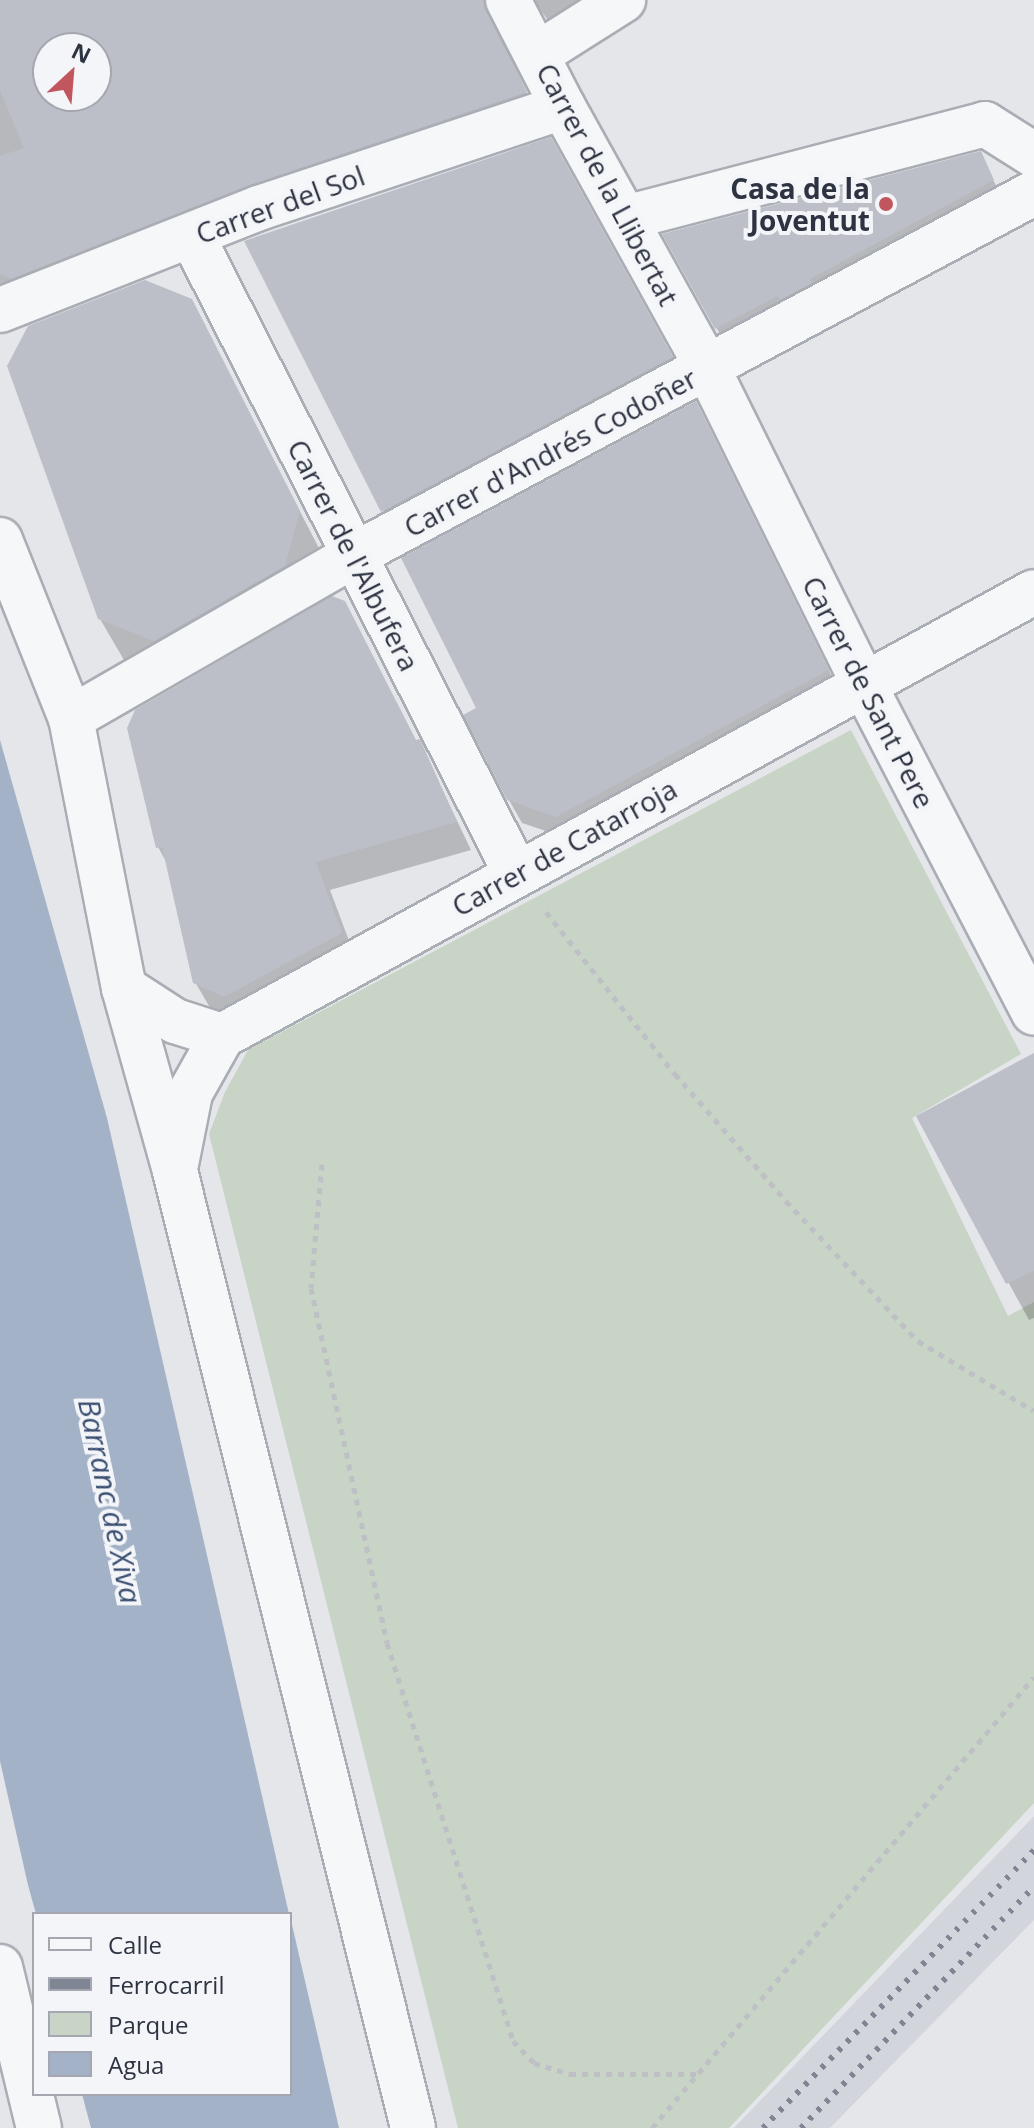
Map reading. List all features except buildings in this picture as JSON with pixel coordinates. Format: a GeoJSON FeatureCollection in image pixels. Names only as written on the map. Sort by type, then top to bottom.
{"type":"FeatureCollection","features":[{"type":"Feature","properties":{"kind":"street","name":"Carrer de la Llibertat"},"geometry":{"type":"LineString","coordinates":[[508,0],[563,107],[708,369]]}},
{"type":"Feature","properties":{"kind":"street"},"geometry":{"type":"LineString","coordinates":[[538,54],[623,0]]}},
{"type":"Feature","properties":{"kind":"street","name":"Carrer del Sol"},"geometry":{"type":"LineString","coordinates":[[0,310],[259,208],[563,107]]}},
{"type":"Feature","properties":{"kind":"street"},"geometry":{"type":"LineString","coordinates":[[625,218],[985,124],[1034,155]]}},
{"type":"Feature","properties":{"kind":"street","name":"Carrer d'Andrés Codoñer"},"geometry":{"type":"LineString","coordinates":[[71,718],[354,555],[1034,193]]}},
{"type":"Feature","properties":{"kind":"street","name":"Carrer de l'Albufera"},"geometry":{"type":"LineString","coordinates":[[192,236],[516,873]]}},
{"type":"Feature","properties":{"kind":"street","name":"Carrer de Sant Pere"},"geometry":{"type":"LineString","coordinates":[[708,369],[864,685],[1034,1013]]}},
{"type":"Feature","properties":{"kind":"street"},"geometry":{"type":"LineString","coordinates":[[0,540],[71,718],[124,988],[175,1171],[305,1704],[413,2128]]}},
{"type":"Feature","properties":{"kind":"street","name":"Carrer de Catarroja"},"geometry":{"type":"LineString","coordinates":[[222,1036],[1034,592]]}},
{"type":"Feature","properties":{"kind":"street"},"geometry":{"type":"LineString","coordinates":[[124,988],[175,1021],[222,1036],[190,1093],[175,1171]]}},
{"type":"Feature","properties":{"kind":"street"},"geometry":{"type":"LineString","coordinates":[[0,1967],[39,2128]]}},
{"type":"Feature","properties":{"kind":"path"},"geometry":{"type":"LineString","coordinates":[[516,873],[675,1074],[786,1201],[918,1341],[1034,1411]]}},
{"type":"Feature","properties":{"kind":"path"},"geometry":{"type":"LineString","coordinates":[[322,1164],[311,1288],[384,1628],[513,2041],[534,2063],[570,2074],[699,2074]]}},
{"type":"Feature","properties":{"kind":"path"},"geometry":{"type":"LineString","coordinates":[[652,2128],[1034,1677]]}},
{"type":"Feature","properties":{"kind":"shaded area"},"geometry":{"type":"Polygon","coordinates":[[[1034,1816],[1034,1920],[830,2128],[734,2128],[1034,1816]]]}},
{"type":"Feature","properties":{"kind":"green space"},"geometry":{"type":"Polygon","coordinates":[[[851,730],[1021,1054],[912,1118],[1008,1316],[1034,1302],[1034,1803],[729,2128],[458,2128],[209,1134],[225,1092],[248,1050],[851,730]]]}},
{"type":"Feature","properties":{"kind":"water","name":"Barranc de Xiva"},"geometry":{"type":"Polygon","coordinates":[[[0,740],[107,1118],[289,1912],[35,1912],[0,1761],[0,740]]]}},
{"type":"Feature","properties":{"kind":"water"},"geometry":{"type":"Polygon","coordinates":[[[292,1925],[339,2128],[91,2128],[83,2096],[292,2096],[292,1925]]]}},
{"type":"Feature","properties":{"kind":"railway"},"geometry":{"type":"LineString","coordinates":[[763,2128],[1034,1850]]}},
{"type":"Feature","properties":{"kind":"railway"},"geometry":{"type":"LineString","coordinates":[[801,2128],[1034,1887]]}},
{"type":"Feature","properties":{"kind":"place","name":"Casa de la Joventut"},"geometry":{"type":"Point","coordinates":[886,204]}}]}
